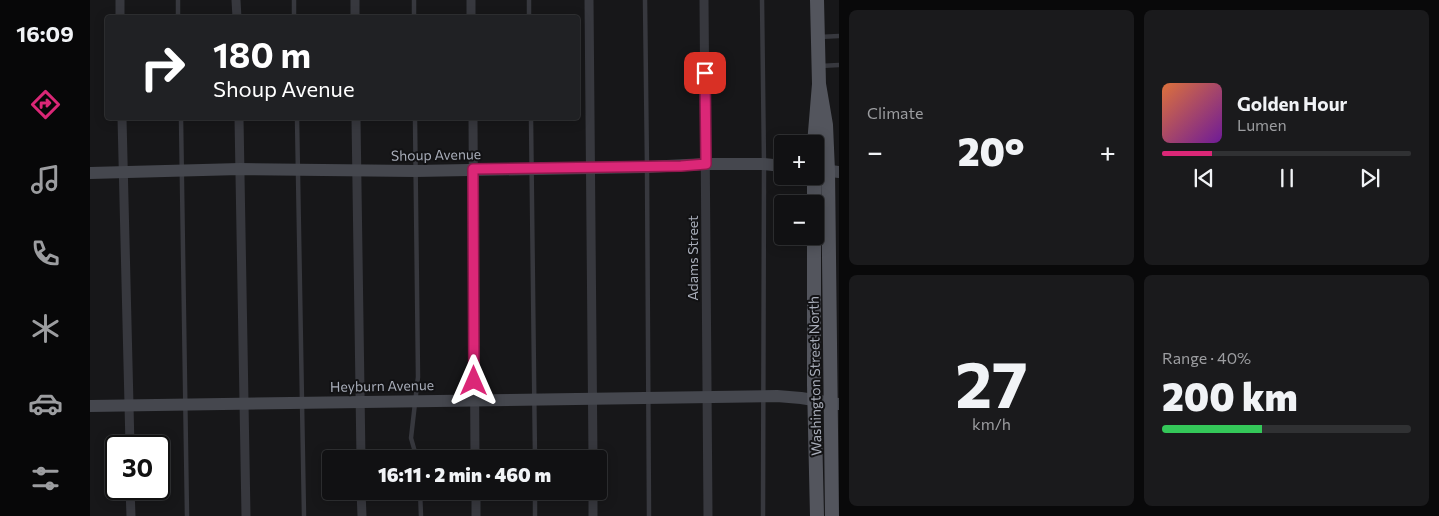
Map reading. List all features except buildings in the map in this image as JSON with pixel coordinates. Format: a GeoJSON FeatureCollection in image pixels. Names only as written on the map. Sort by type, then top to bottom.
{"type":"FeatureCollection","features":[{"type":"Feature","properties":{"kind":"main road","name":"Washington Street North"},"geometry":{"type":"LineString","coordinates":[[818,1],[819,84],[826,125],[824,156]]}},
{"type":"Feature","properties":{"kind":"main road","name":"Washington Street North"},"geometry":{"type":"LineString","coordinates":[[814,135],[819,84]]}},
{"type":"Feature","properties":{"kind":"main road","name":"Washington Street North"},"geometry":{"type":"LineString","coordinates":[[817,516],[827,402],[823,185]]}},
{"type":"Feature","properties":{"kind":"main road","name":"Washington Street North"},"geometry":{"type":"LineString","coordinates":[[815,245],[827,402],[835,463],[832,516]]}},
{"type":"Feature","properties":{"kind":"street"},"geometry":{"type":"LineString","coordinates":[[120,0],[120,15]]}},
{"type":"Feature","properties":{"kind":"street"},"geometry":{"type":"LineString","coordinates":[[236,0],[237,15]]}},
{"type":"Feature","properties":{"kind":"street"},"geometry":{"type":"LineString","coordinates":[[355,0],[355,15]]}},
{"type":"Feature","properties":{"kind":"street"},"geometry":{"type":"LineString","coordinates":[[471,0],[471,15]]}},
{"type":"Feature","properties":{"kind":"street"},"geometry":{"type":"LineString","coordinates":[[589,0],[593,450]]}},
{"type":"Feature","properties":{"kind":"street","name":"Adams Street"},"geometry":{"type":"LineString","coordinates":[[704,0],[708,516]]}},
{"type":"Feature","properties":{"kind":"street"},"geometry":{"type":"LineString","coordinates":[[122,120],[130,435]]}},
{"type":"Feature","properties":{"kind":"street"},"geometry":{"type":"LineString","coordinates":[[239,120],[246,516]]}},
{"type":"Feature","properties":{"kind":"street"},"geometry":{"type":"LineString","coordinates":[[356,120],[361,450]]}},
{"type":"Feature","properties":{"kind":"street"},"geometry":{"type":"LineString","coordinates":[[472,120],[475,450]]}},
{"type":"Feature","properties":{"kind":"street","name":"Shoup Avenue"},"geometry":{"type":"LineString","coordinates":[[90,173],[240,169],[415,171],[648,167],[706,164],[774,165]]}},
{"type":"Feature","properties":{"kind":"street","name":"Heyburn Avenue"},"geometry":{"type":"LineString","coordinates":[[90,406],[763,396],[827,402]]}},
{"type":"Feature","properties":{"kind":"street"},"geometry":{"type":"LineString","coordinates":[[130,500],[131,516]]}},
{"type":"Feature","properties":{"kind":"street"},"geometry":{"type":"LineString","coordinates":[[361,500],[362,516]]}},
{"type":"Feature","properties":{"kind":"street"},"geometry":{"type":"LineString","coordinates":[[476,500],[476,516]]}},
{"type":"Feature","properties":{"kind":"street"},"geometry":{"type":"LineString","coordinates":[[593,500],[593,516]]}},
{"type":"Feature","properties":{"kind":"lane"},"geometry":{"type":"LineString","coordinates":[[178,0],[178,15]]}},
{"type":"Feature","properties":{"kind":"lane"},"geometry":{"type":"LineString","coordinates":[[294,0],[294,15]]}},
{"type":"Feature","properties":{"kind":"lane"},"geometry":{"type":"LineString","coordinates":[[414,0],[414,15]]}},
{"type":"Feature","properties":{"kind":"lane"},"geometry":{"type":"LineString","coordinates":[[529,0],[529,15]]}},
{"type":"Feature","properties":{"kind":"lane"},"geometry":{"type":"LineString","coordinates":[[645,0],[648,167],[649,516]]}},
{"type":"Feature","properties":{"kind":"lane"},"geometry":{"type":"LineString","coordinates":[[762,0],[764,164],[763,516]]}},
{"type":"Feature","properties":{"kind":"lane"},"geometry":{"type":"LineString","coordinates":[[818,37],[839,36]]}},
{"type":"Feature","properties":{"kind":"lane"},"geometry":{"type":"LineString","coordinates":[[818,66],[839,65]]}},
{"type":"Feature","properties":{"kind":"lane"},"geometry":{"type":"LineString","coordinates":[[181,120],[187,516]]}},
{"type":"Feature","properties":{"kind":"lane"},"geometry":{"type":"LineString","coordinates":[[296,120],[304,516]]}},
{"type":"Feature","properties":{"kind":"lane"},"geometry":{"type":"LineString","coordinates":[[414,450],[411,438],[418,377],[415,120]]}},
{"type":"Feature","properties":{"kind":"lane"},"geometry":{"type":"LineString","coordinates":[[531,120],[535,450]]}},
{"type":"Feature","properties":{"kind":"lane"},"geometry":{"type":"LineString","coordinates":[[420,500],[421,516]]}},
{"type":"Feature","properties":{"kind":"lane"},"geometry":{"type":"LineString","coordinates":[[535,500],[535,516]]}},
{"type":"Feature","properties":{"kind":"route"},"geometry":{"type":"LineString","coordinates":[[474,381],[473,169],[706,164],[705,73]]}}]}
